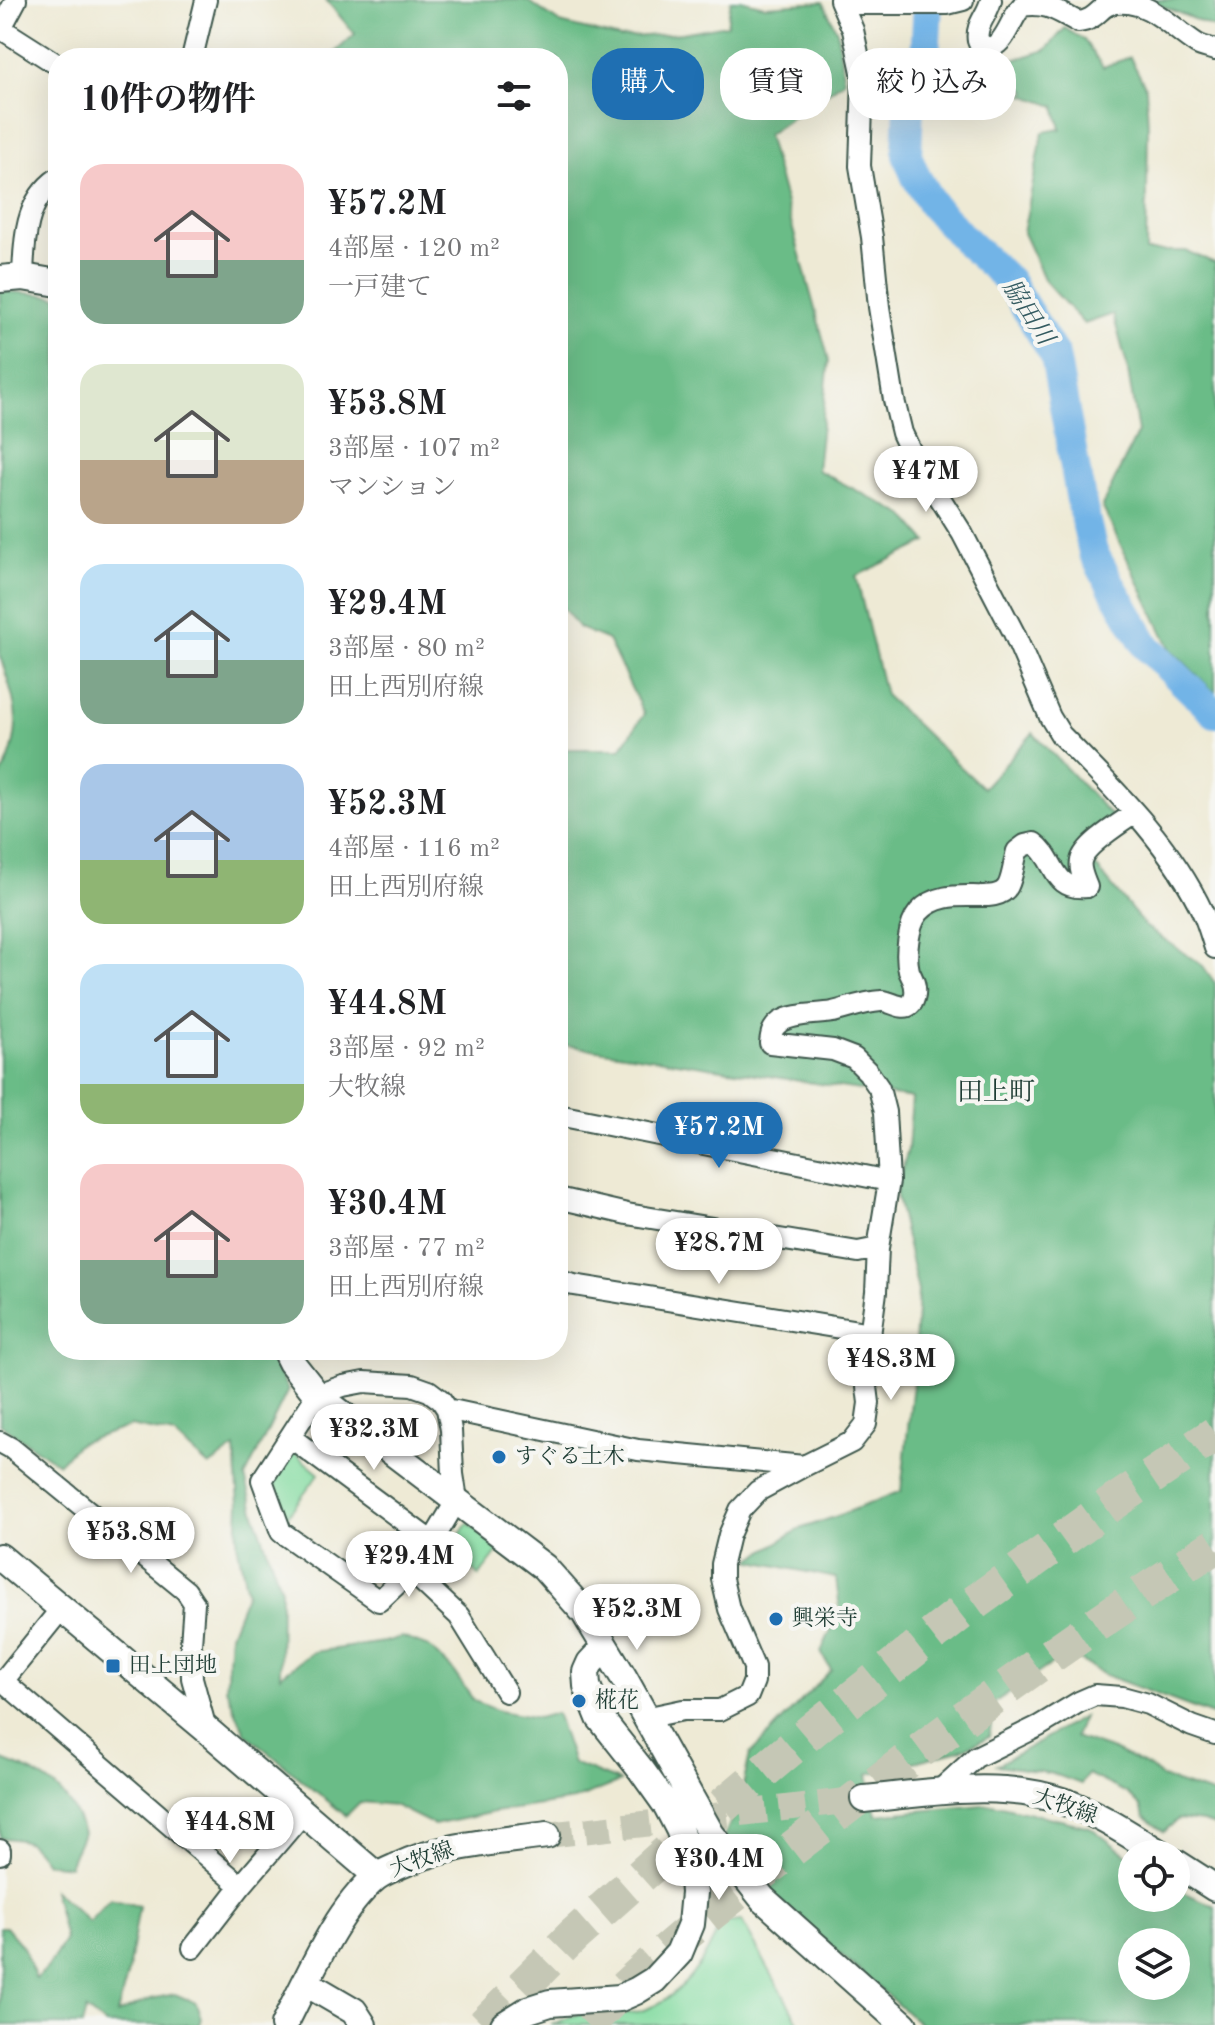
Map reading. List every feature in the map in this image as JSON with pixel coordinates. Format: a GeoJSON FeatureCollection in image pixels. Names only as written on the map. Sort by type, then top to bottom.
{"type":"FeatureCollection","features":[{"type":"Feature","properties":{"kind":"street"},"geometry":{"type":"LineString","coordinates":[[16,0],[1,28],[48,59]]}},
{"type":"Feature","properties":{"kind":"street"},"geometry":{"type":"LineString","coordinates":[[194,48],[206,0]]}},
{"type":"Feature","properties":{"kind":"street"},"geometry":{"type":"LineString","coordinates":[[991,0],[977,29],[978,41],[986,48],[999,44],[1022,6],[1040,4],[1052,7],[1078,22],[1091,20],[1107,5],[1127,3],[1155,12],[1199,45],[1215,50]]}},
{"type":"Feature","properties":{"kind":"street"},"geometry":{"type":"LineString","coordinates":[[955,2],[841,2],[853,30],[863,77],[860,166],[872,237],[879,307],[902,433],[962,533],[1014,633],[1050,717],[1061,735],[1135,813],[1177,867],[1203,913],[1215,948]]}},
{"type":"Feature","properties":{"kind":"street"},"geometry":{"type":"LineString","coordinates":[[48,186],[37,199],[26,225],[12,278],[48,282]]}},
{"type":"Feature","properties":{"kind":"street"},"geometry":{"type":"LineString","coordinates":[[645,1718],[683,1710],[720,1710],[748,1696],[754,1681],[754,1667],[729,1609],[722,1579],[729,1535],[740,1510],[758,1491],[852,1442],[866,1424],[869,1403],[865,1371],[876,1292],[878,1248],[889,1181],[885,1112],[879,1088],[854,1058],[833,1050],[770,1043],[772,1030],[785,1019],[833,1012],[863,1003],[885,1000],[905,1007],[910,1005],[915,989],[908,960],[911,927],[917,914],[941,898],[994,897],[1003,893],[1009,885],[1017,851],[1034,843],[1043,849],[1059,880],[1076,888],[1087,887],[1081,872],[1081,859],[1087,849],[1135,813]]}},
{"type":"Feature","properties":{"kind":"street"},"geometry":{"type":"LineString","coordinates":[[568,1117],[889,1181]]}},
{"type":"Feature","properties":{"kind":"street"},"geometry":{"type":"LineString","coordinates":[[568,1200],[627,1214],[858,1252],[878,1248]]}},
{"type":"Feature","properties":{"kind":"street"},"geometry":{"type":"LineString","coordinates":[[568,1283],[871,1333]]}},
{"type":"Feature","properties":{"kind":"street"},"geometry":{"type":"LineString","coordinates":[[290,1360],[317,1395],[544,1567],[584,1612],[711,1834],[763,1899],[904,2025]]}},
{"type":"Feature","properties":{"kind":"street"},"geometry":{"type":"LineString","coordinates":[[364,1382],[412,1385],[429,1391],[447,1409],[457,1500],[411,1571],[379,1601],[281,1532],[262,1480],[317,1395],[364,1382]]}},
{"type":"Feature","properties":{"kind":"street"},"geometry":{"type":"LineString","coordinates":[[447,1409],[638,1450],[804,1466]]}},
{"type":"Feature","properties":{"kind":"street"},"geometry":{"type":"LineString","coordinates":[[290,1437],[432,1542]]}},
{"type":"Feature","properties":{"kind":"street"},"geometry":{"type":"LineString","coordinates":[[0,1442],[23,1457],[186,1591],[194,1603],[192,1678],[206,1729]]}},
{"type":"Feature","properties":{"kind":"street"},"geometry":{"type":"LineString","coordinates":[[0,1557],[377,1876]]}},
{"type":"Feature","properties":{"kind":"street"},"geometry":{"type":"LineString","coordinates":[[411,1571],[459,1616],[506,1692]]}},
{"type":"Feature","properties":{"kind":"street"},"geometry":{"type":"LineString","coordinates":[[61,1609],[1,1682],[241,1886]]}},
{"type":"Feature","properties":{"kind":"street"},"geometry":{"type":"LineString","coordinates":[[504,2025],[528,2010],[550,2003],[620,1998],[636,1991],[654,1980],[679,1953],[691,1924],[694,1893],[692,1865],[679,1829],[667,1806],[600,1718],[587,1686],[586,1672],[590,1663],[605,1647]]}},
{"type":"Feature","properties":{"kind":"street"},"geometry":{"type":"LineString","coordinates":[[939,1791],[976,1757],[1095,1695],[1122,1697],[1148,1704],[1215,1734]]}},
{"type":"Feature","properties":{"kind":"street","name":"大牧線"},"geometry":{"type":"LineString","coordinates":[[864,1799],[982,1789],[1022,1792],[1063,1801],[1138,1840]]}},
{"type":"Feature","properties":{"kind":"street"},"geometry":{"type":"LineString","coordinates":[[193,1948],[304,1812]]}},
{"type":"Feature","properties":{"kind":"street","name":"大牧線"},"geometry":{"type":"LineString","coordinates":[[284,2025],[348,1906],[377,1876],[408,1861],[455,1847],[547,1835]]}},
{"type":"Feature","properties":{"kind":"street"},"geometry":{"type":"LineString","coordinates":[[1190,1872],[1215,1888]]}},
{"type":"Feature","properties":{"kind":"street"},"geometry":{"type":"LineString","coordinates":[[306,1983],[354,2011],[363,2025]]}},
{"type":"Feature","properties":{"kind":"green space"},"geometry":{"type":"Polygon","coordinates":[[[326,0],[527,0],[560,23],[620,38],[682,33],[727,25],[731,0],[765,6],[823,2],[837,31],[844,81],[832,89],[832,48],[720,48],[720,120],[788,120],[767,135],[829,360],[817,470],[904,515],[927,542],[856,576],[885,695],[983,788],[1033,733],[1120,825],[1093,863],[1145,926],[1203,966],[1215,983],[1215,1716],[1105,1675],[1068,1653],[995,1702],[989,1737],[960,1750],[868,1774],[876,1815],[993,1804],[1090,1827],[1118,1848],[1118,1912],[1190,1912],[1190,1895],[1215,1906],[1215,2025],[921,2025],[765,1888],[724,1836],[739,1804],[750,1754],[831,1670],[821,1652],[840,1610],[836,1578],[749,1560],[800,1529],[901,1491],[913,1383],[918,1291],[896,1193],[908,1149],[912,1098],[568,1046],[568,749],[621,749],[644,714],[608,640],[579,628],[568,614],[568,48],[340,48],[355,34],[326,0]]]}},
{"type":"Feature","properties":{"kind":"green space"},"geometry":{"type":"Polygon","coordinates":[[[1147,0],[1215,0],[1215,28],[1147,0]]]}},
{"type":"Feature","properties":{"kind":"green space"},"geometry":{"type":"Polygon","coordinates":[[[1065,28],[1084,40],[1103,67],[1130,57],[1146,88],[1146,251],[1186,251],[1215,263],[1215,693],[1170,648],[1102,506],[1138,432],[1127,365],[1113,314],[1084,324],[1045,281],[1023,233],[1043,132],[1061,129],[1055,106],[1023,95],[1027,92],[1016,78],[1016,59],[1046,50],[1065,28]]]}},
{"type":"Feature","properties":{"kind":"green space"},"geometry":{"type":"Polygon","coordinates":[[[0,291],[48,296],[48,1360],[273,1360],[288,1390],[245,1477],[281,1589],[280,1676],[313,1652],[402,1637],[429,1647],[451,1668],[474,1701],[499,1711],[538,1718],[556,1713],[573,1763],[620,1782],[574,1800],[434,1825],[394,1805],[360,1802],[346,1816],[245,1733],[226,1689],[230,1634],[247,1592],[237,1543],[239,1504],[235,1448],[209,1466],[174,1435],[131,1426],[79,1443],[58,1464],[0,1424],[0,778],[13,745],[16,717],[0,656],[0,291]]]}},
{"type":"Feature","properties":{"kind":"green space"},"geometry":{"type":"Polygon","coordinates":[[[292,1451],[319,1474],[286,1518],[273,1480],[292,1451]]]}},
{"type":"Feature","properties":{"kind":"green space"},"geometry":{"type":"Polygon","coordinates":[[[468,1523],[501,1548],[479,1576],[449,1548],[468,1523]]]}},
{"type":"Feature","properties":{"kind":"green space"},"geometry":{"type":"Polygon","coordinates":[[[1083,1717],[1075,1737],[1113,1750],[1151,1768],[1161,1777],[1215,1795],[1215,1826],[1178,1819],[1164,1832],[1144,1817],[1141,1807],[1127,1793],[1088,1774],[1081,1784],[1054,1774],[997,1765],[1083,1717]]]}},
{"type":"Feature","properties":{"kind":"green space"},"geometry":{"type":"Polygon","coordinates":[[[0,1759],[41,1777],[70,1804],[83,1833],[69,1866],[46,1863],[32,1846],[23,1841],[0,1838],[0,1759]]]}},
{"type":"Feature","properties":{"kind":"green space"},"geometry":{"type":"Polygon","coordinates":[[[53,1889],[89,1922],[110,1899],[139,1906],[117,2014],[151,1999],[175,1994],[196,2003],[201,2018],[199,2025],[106,2025],[86,2010],[82,2025],[0,2025],[0,1927],[6,1927],[23,1947],[36,1979],[48,1967],[65,1939],[53,1889]]]}},
{"type":"Feature","properties":{"kind":"green space"},"geometry":{"type":"Polygon","coordinates":[[[742,1921],[800,2025],[551,2025],[577,2015],[630,2013],[652,2007],[689,1978],[707,1952],[720,1923],[742,1921]]]}},
{"type":"Feature","properties":{"kind":"waterway","name":"脇田川"},"geometry":{"type":"LineString","coordinates":[[928,0],[925,61],[909,103],[907,155],[933,206],[1009,281],[1055,356],[1093,552],[1147,647],[1215,713]]}},
{"type":"Feature","properties":{"kind":"tunnel"},"geometry":{"type":"LineString","coordinates":[[484,2025],[573,1936],[816,1727],[963,1611],[1215,1434]]}},
{"type":"Feature","properties":{"kind":"tunnel"},"geometry":{"type":"LineString","coordinates":[[587,2025],[700,1922],[867,1791],[1063,1647],[1215,1546]]}},
{"type":"Feature","properties":{"kind":"tunnel"},"geometry":{"type":"LineString","coordinates":[[547,1835],[864,1799]]}},
{"type":"Feature","properties":{"kind":"place","name":"すぐる土木"},"geometry":{"type":"Point","coordinates":[499,1457]}},
{"type":"Feature","properties":{"kind":"place","name":"興栄寺"},"geometry":{"type":"Point","coordinates":[776,1619]}},
{"type":"Feature","properties":{"kind":"place","name":"田上団地"},"geometry":{"type":"Point","coordinates":[113,1666]}},
{"type":"Feature","properties":{"kind":"place","name":"椛花"},"geometry":{"type":"Point","coordinates":[579,1701]}},
{"type":"Feature","properties":{"kind":"district","name":"田上町"},"geometry":{"type":"Point","coordinates":[996,1093]}}]}
